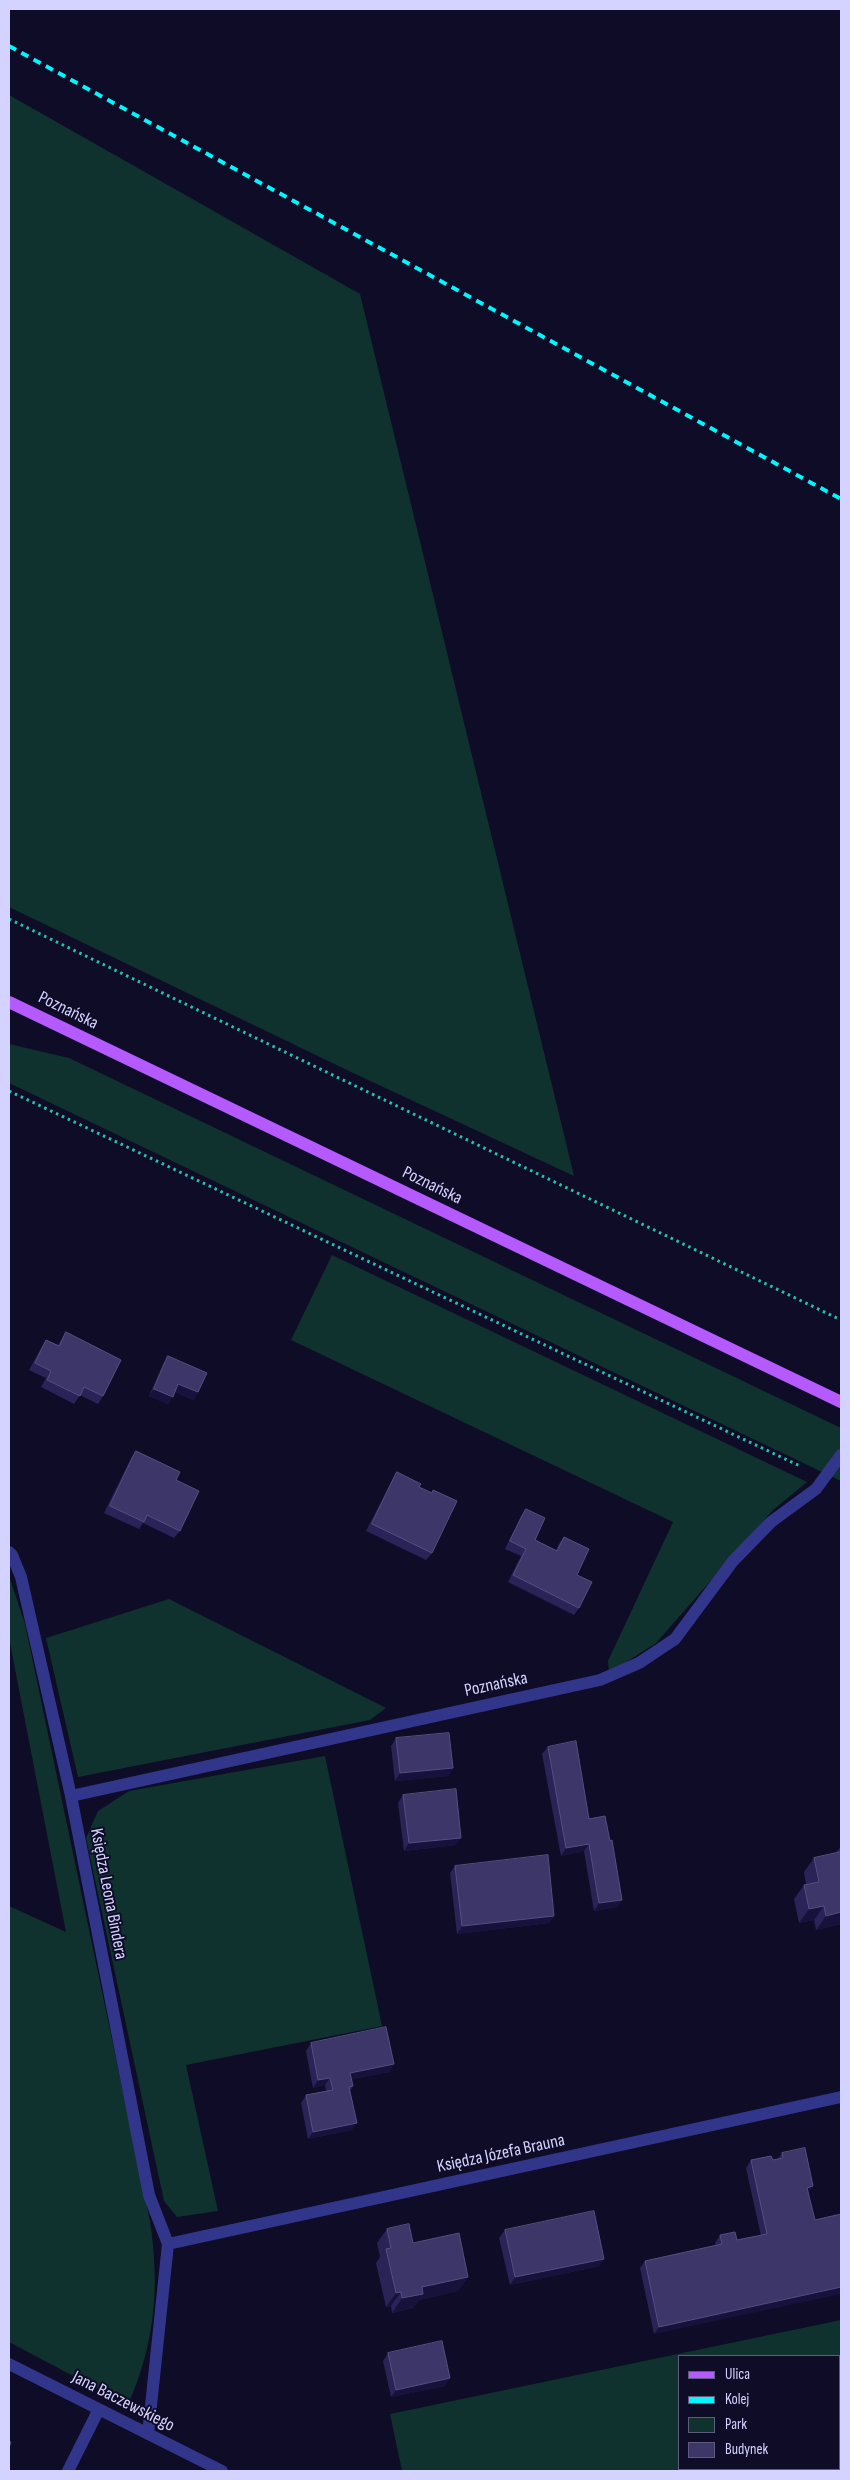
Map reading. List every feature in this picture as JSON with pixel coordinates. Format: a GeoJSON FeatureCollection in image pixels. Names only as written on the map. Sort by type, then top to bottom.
{"type":"FeatureCollection","features":[{"type":"Feature","properties":{"kind":"main road","name":"Poznańska"},"geometry":{"type":"LineString","coordinates":[[9,1002],[841,1402]]}},
{"type":"Feature","properties":{"kind":"street","name":"Poznańska"},"geometry":{"type":"LineString","coordinates":[[71,1796],[600,1680],[638,1663],[675,1639],[734,1561],[772,1522],[816,1489],[826,1478],[841,1455]]}},
{"type":"Feature","properties":{"kind":"street","name":"Księdza Leona Bindera"},"geometry":{"type":"LineString","coordinates":[[9,1552],[21,1577],[71,1796],[149,2195],[168,2244]]}},
{"type":"Feature","properties":{"kind":"street","name":"Księdza Józefa Brauna"},"geometry":{"type":"LineString","coordinates":[[168,2244],[841,2097]]}},
{"type":"Feature","properties":{"kind":"street"},"geometry":{"type":"LineString","coordinates":[[148,2434],[168,2244]]}},
{"type":"Feature","properties":{"kind":"street","name":"Jana Baczewskiego"},"geometry":{"type":"LineString","coordinates":[[9,2364],[222,2471]]}},
{"type":"Feature","properties":{"kind":"street"},"geometry":{"type":"LineString","coordinates":[[68,2471],[99,2409]]}},
{"type":"Feature","properties":{"kind":"path"},"geometry":{"type":"LineString","coordinates":[[9,919],[841,1320]]}},
{"type":"Feature","properties":{"kind":"path"},"geometry":{"type":"LineString","coordinates":[[9,1091],[826,1478]]}},
{"type":"Feature","properties":{"kind":"green space"},"geometry":{"type":"Polygon","coordinates":[[[9,95],[360,294],[574,1176],[351,1072],[9,907],[9,95]]]}},
{"type":"Feature","properties":{"kind":"green space"},"geometry":{"type":"Polygon","coordinates":[[[9,1044],[69,1058],[841,1428],[841,1481],[9,1083],[9,1044]]]}},
{"type":"Feature","properties":{"kind":"green space"},"geometry":{"type":"Polygon","coordinates":[[[332,1255],[807,1482],[773,1510],[656,1643],[609,1673],[608,1661],[673,1522],[291,1340],[332,1255]]]}},
{"type":"Feature","properties":{"kind":"green space"},"geometry":{"type":"Polygon","coordinates":[[[9,1576],[25,1624],[150,2221],[155,2269],[153,2314],[144,2359],[128,2405],[9,2342],[9,1906],[66,1932],[9,1638],[9,1576]]]}},
{"type":"Feature","properties":{"kind":"green space"},"geometry":{"type":"Polygon","coordinates":[[[169,1599],[386,1708],[370,1720],[78,1777],[46,1638],[169,1599]]]}},
{"type":"Feature","properties":{"kind":"green space"},"geometry":{"type":"Polygon","coordinates":[[[325,1756],[382,2026],[186,2065],[218,2211],[177,2217],[164,2201],[86,1838],[98,1811],[129,1791],[325,1756]]]}},
{"type":"Feature","properties":{"kind":"green space"},"geometry":{"type":"Polygon","coordinates":[[[841,2320],[841,2471],[402,2471],[390,2414],[841,2320]]]}},
{"type":"Feature","properties":{"kind":"building"},"geometry":{"type":"Polygon","coordinates":[[[66,1332],[121,1360],[103,1396],[84,1387],[80,1396],[47,1380],[51,1371],[35,1363],[46,1340],[59,1346],[66,1332]]]}},
{"type":"Feature","properties":{"kind":"building"},"geometry":{"type":"Polygon","coordinates":[[[168,1356],[207,1373],[198,1392],[178,1384],[173,1397],[154,1389],[168,1356]]]}},
{"type":"Feature","properties":{"kind":"building"},"geometry":{"type":"Polygon","coordinates":[[[136,1451],[180,1472],[176,1480],[199,1491],[180,1531],[147,1515],[144,1522],[110,1506],[136,1451]]]}},
{"type":"Feature","properties":{"kind":"building"},"geometry":{"type":"Polygon","coordinates":[[[397,1472],[421,1484],[419,1487],[432,1493],[433,1490],[457,1501],[432,1553],[372,1524],[397,1472]]]}},
{"type":"Feature","properties":{"kind":"building"},"geometry":{"type":"Polygon","coordinates":[[[526,1509],[545,1518],[535,1540],[557,1551],[564,1537],[589,1549],[577,1575],[592,1582],[579,1608],[513,1575],[526,1549],[510,1541],[526,1509]]]}},
{"type":"Feature","properties":{"kind":"building"},"geometry":{"type":"Polygon","coordinates":[[[449,1733],[453,1768],[400,1773],[396,1738],[449,1733]]]}},
{"type":"Feature","properties":{"kind":"building"},"geometry":{"type":"Polygon","coordinates":[[[576,1741],[589,1819],[605,1816],[610,1841],[612,1840],[622,1900],[599,1903],[589,1844],[566,1848],[548,1747],[576,1741]]]}},
{"type":"Feature","properties":{"kind":"building"},"geometry":{"type":"Polygon","coordinates":[[[456,1789],[461,1838],[409,1843],[403,1795],[456,1789]]]}},
{"type":"Feature","properties":{"kind":"building"},"geometry":{"type":"Polygon","coordinates":[[[841,1852],[841,1912],[826,1916],[824,1906],[809,1909],[804,1885],[819,1882],[814,1858],[841,1852]]]}},
{"type":"Feature","properties":{"kind":"building"},"geometry":{"type":"Polygon","coordinates":[[[548,1855],[554,1916],[462,1926],[455,1866],[548,1855]]]}},
{"type":"Feature","properties":{"kind":"building"},"geometry":{"type":"Polygon","coordinates":[[[386,2027],[394,2064],[350,2073],[353,2086],[349,2087],[357,2123],[313,2132],[306,2095],[333,2090],[330,2078],[318,2080],[311,2043],[386,2027]]]}},
{"type":"Feature","properties":{"kind":"building"},"geometry":{"type":"Polygon","coordinates":[[[805,2148],[813,2186],[807,2188],[815,2220],[841,2214],[841,2287],[659,2327],[645,2261],[722,2244],[720,2235],[735,2232],[737,2240],[767,2234],[751,2160],[771,2156],[773,2160],[783,2158],[782,2153],[805,2148]]]}},
{"type":"Feature","properties":{"kind":"building"},"geometry":{"type":"Polygon","coordinates":[[[594,2211],[604,2259],[515,2277],[505,2230],[594,2211]]]}},
{"type":"Feature","properties":{"kind":"building"},"geometry":{"type":"Polygon","coordinates":[[[409,2224],[413,2243],[459,2233],[468,2277],[422,2287],[423,2294],[402,2298],[401,2292],[396,2293],[386,2249],[391,2248],[387,2229],[409,2224]]]}},
{"type":"Feature","properties":{"kind":"building"},"geometry":{"type":"Polygon","coordinates":[[[442,2341],[450,2378],[396,2390],[388,2353],[442,2341]]]}},
{"type":"Feature","properties":{"kind":"railway"},"geometry":{"type":"LineString","coordinates":[[9,46],[841,499]]}}]}
